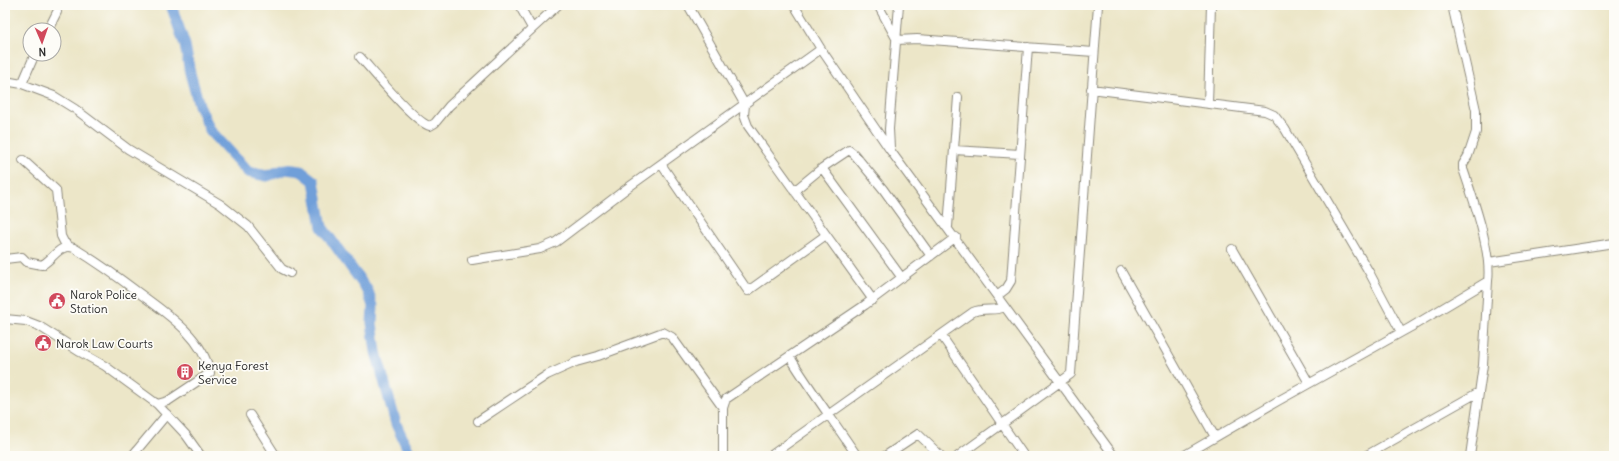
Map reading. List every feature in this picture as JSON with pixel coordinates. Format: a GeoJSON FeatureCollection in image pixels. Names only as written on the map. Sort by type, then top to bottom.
{"type":"FeatureCollection","features":[{"type":"Feature","properties":{"kind":"street"},"geometry":{"type":"LineString","coordinates":[[519,5],[532,28]]}},
{"type":"Feature","properties":{"kind":"street"},"geometry":{"type":"LineString","coordinates":[[360,57],[398,99],[423,123],[430,126],[435,123],[449,106],[558,5]]}},
{"type":"Feature","properties":{"kind":"street"},"geometry":{"type":"LineString","coordinates":[[794,5],[821,49],[890,150],[948,227],[1114,456]]}},
{"type":"Feature","properties":{"kind":"street"},"geometry":{"type":"LineString","coordinates":[[878,5],[897,40]]}},
{"type":"Feature","properties":{"kind":"street"},"geometry":{"type":"LineString","coordinates":[[890,150],[889,129],[899,5]]}},
{"type":"Feature","properties":{"kind":"street"},"geometry":{"type":"LineString","coordinates":[[958,456],[1060,383],[1069,376],[1072,370],[1098,5]]}},
{"type":"Feature","properties":{"kind":"street"},"geometry":{"type":"LineString","coordinates":[[1208,104],[1211,5]]}},
{"type":"Feature","properties":{"kind":"street"},"geometry":{"type":"LineString","coordinates":[[1452,5],[1476,110],[1476,132],[1468,156],[1463,164],[1463,169],[1478,216],[1489,262],[1483,364],[1470,456]]}},
{"type":"Feature","properties":{"kind":"street"},"geometry":{"type":"LineString","coordinates":[[691,6],[745,105],[745,120],[794,191],[873,300]]}},
{"type":"Feature","properties":{"kind":"street"},"geometry":{"type":"LineString","coordinates":[[52,22],[57,12]]}},
{"type":"Feature","properties":{"kind":"street"},"geometry":{"type":"LineString","coordinates":[[897,40],[917,39],[1094,52]]}},
{"type":"Feature","properties":{"kind":"street"},"geometry":{"type":"LineString","coordinates":[[997,296],[1006,289],[1011,281],[1028,47]]}},
{"type":"Feature","properties":{"kind":"street"},"geometry":{"type":"LineString","coordinates":[[472,260],[547,247],[821,49]]}},
{"type":"Feature","properties":{"kind":"street"},"geometry":{"type":"LineString","coordinates":[[22,84],[32,62]]}},
{"type":"Feature","properties":{"kind":"street"},"geometry":{"type":"LineString","coordinates":[[5,81],[22,84],[54,96],[75,109],[128,149],[220,204],[248,226],[282,269],[290,273]]}},
{"type":"Feature","properties":{"kind":"street"},"geometry":{"type":"LineString","coordinates":[[1091,89],[1265,111],[1274,115],[1285,129],[1369,272],[1401,332]]}},
{"type":"Feature","properties":{"kind":"street"},"geometry":{"type":"LineString","coordinates":[[948,227],[958,97]]}},
{"type":"Feature","properties":{"kind":"street"},"geometry":{"type":"LineString","coordinates":[[794,191],[822,168],[849,150],[883,189],[931,256]]}},
{"type":"Feature","properties":{"kind":"street"},"geometry":{"type":"LineString","coordinates":[[954,150],[1020,154]]}},
{"type":"Feature","properties":{"kind":"street"},"geometry":{"type":"LineString","coordinates":[[23,160],[56,190],[61,236],[64,242],[102,265],[164,310],[187,331],[208,363],[210,373],[203,379],[176,394],[168,401],[157,404]]}},
{"type":"Feature","properties":{"kind":"street"},"geometry":{"type":"LineString","coordinates":[[661,164],[748,291],[826,235]]}},
{"type":"Feature","properties":{"kind":"street"},"geometry":{"type":"LineString","coordinates":[[822,168],[902,278]]}},
{"type":"Feature","properties":{"kind":"street"},"geometry":{"type":"LineString","coordinates":[[723,456],[723,408],[726,399],[873,300],[956,238]]}},
{"type":"Feature","properties":{"kind":"street"},"geometry":{"type":"LineString","coordinates":[[1489,262],[1614,242]]}},
{"type":"Feature","properties":{"kind":"street"},"geometry":{"type":"LineString","coordinates":[[5,259],[22,256],[27,262],[42,265],[60,249],[69,246]]}},
{"type":"Feature","properties":{"kind":"street"},"geometry":{"type":"LineString","coordinates":[[1232,248],[1309,384]]}},
{"type":"Feature","properties":{"kind":"street"},"geometry":{"type":"LineString","coordinates":[[1121,272],[1215,438]]}},
{"type":"Feature","properties":{"kind":"street"},"geometry":{"type":"LineString","coordinates":[[1183,456],[1488,281]]}},
{"type":"Feature","properties":{"kind":"street"},"geometry":{"type":"LineString","coordinates":[[770,456],[941,335],[979,310],[992,310],[1005,307]]}},
{"type":"Feature","properties":{"kind":"street"},"geometry":{"type":"LineString","coordinates":[[5,319],[26,321],[39,326],[105,366],[157,404],[186,436],[201,456]]}},
{"type":"Feature","properties":{"kind":"street"},"geometry":{"type":"LineString","coordinates":[[478,421],[547,375],[576,362],[598,356],[663,332],[672,337],[723,408]]}},
{"type":"Feature","properties":{"kind":"street"},"geometry":{"type":"LineString","coordinates":[[941,335],[1024,456]]}},
{"type":"Feature","properties":{"kind":"street"},"geometry":{"type":"LineString","coordinates":[[790,357],[810,390],[829,414],[857,456]]}},
{"type":"Feature","properties":{"kind":"street"},"geometry":{"type":"LineString","coordinates":[[1365,456],[1479,392]]}},
{"type":"Feature","properties":{"kind":"street"},"geometry":{"type":"LineString","coordinates":[[132,456],[167,414]]}},
{"type":"Feature","properties":{"kind":"street"},"geometry":{"type":"LineString","coordinates":[[250,415],[276,456]]}},
{"type":"Feature","properties":{"kind":"street"},"geometry":{"type":"LineString","coordinates":[[885,456],[918,434],[941,456]]}},
{"type":"Feature","properties":{"kind":"waterway"},"geometry":{"type":"LineString","coordinates":[[171,5],[185,45],[190,73],[199,105],[210,130],[248,172],[267,176],[286,169],[301,171],[314,181],[322,227],[368,291],[373,306],[372,323],[376,352],[396,424],[411,456]]}},
{"type":"Feature","properties":{"kind":"place","name":"Narok Police Station"},"geometry":{"type":"Point","coordinates":[57,301]}},
{"type":"Feature","properties":{"kind":"place","name":"Narok Law Courts"},"geometry":{"type":"Point","coordinates":[43,343]}},
{"type":"Feature","properties":{"kind":"place","name":"Kenya Forest Service"},"geometry":{"type":"Point","coordinates":[185,372]}}]}
